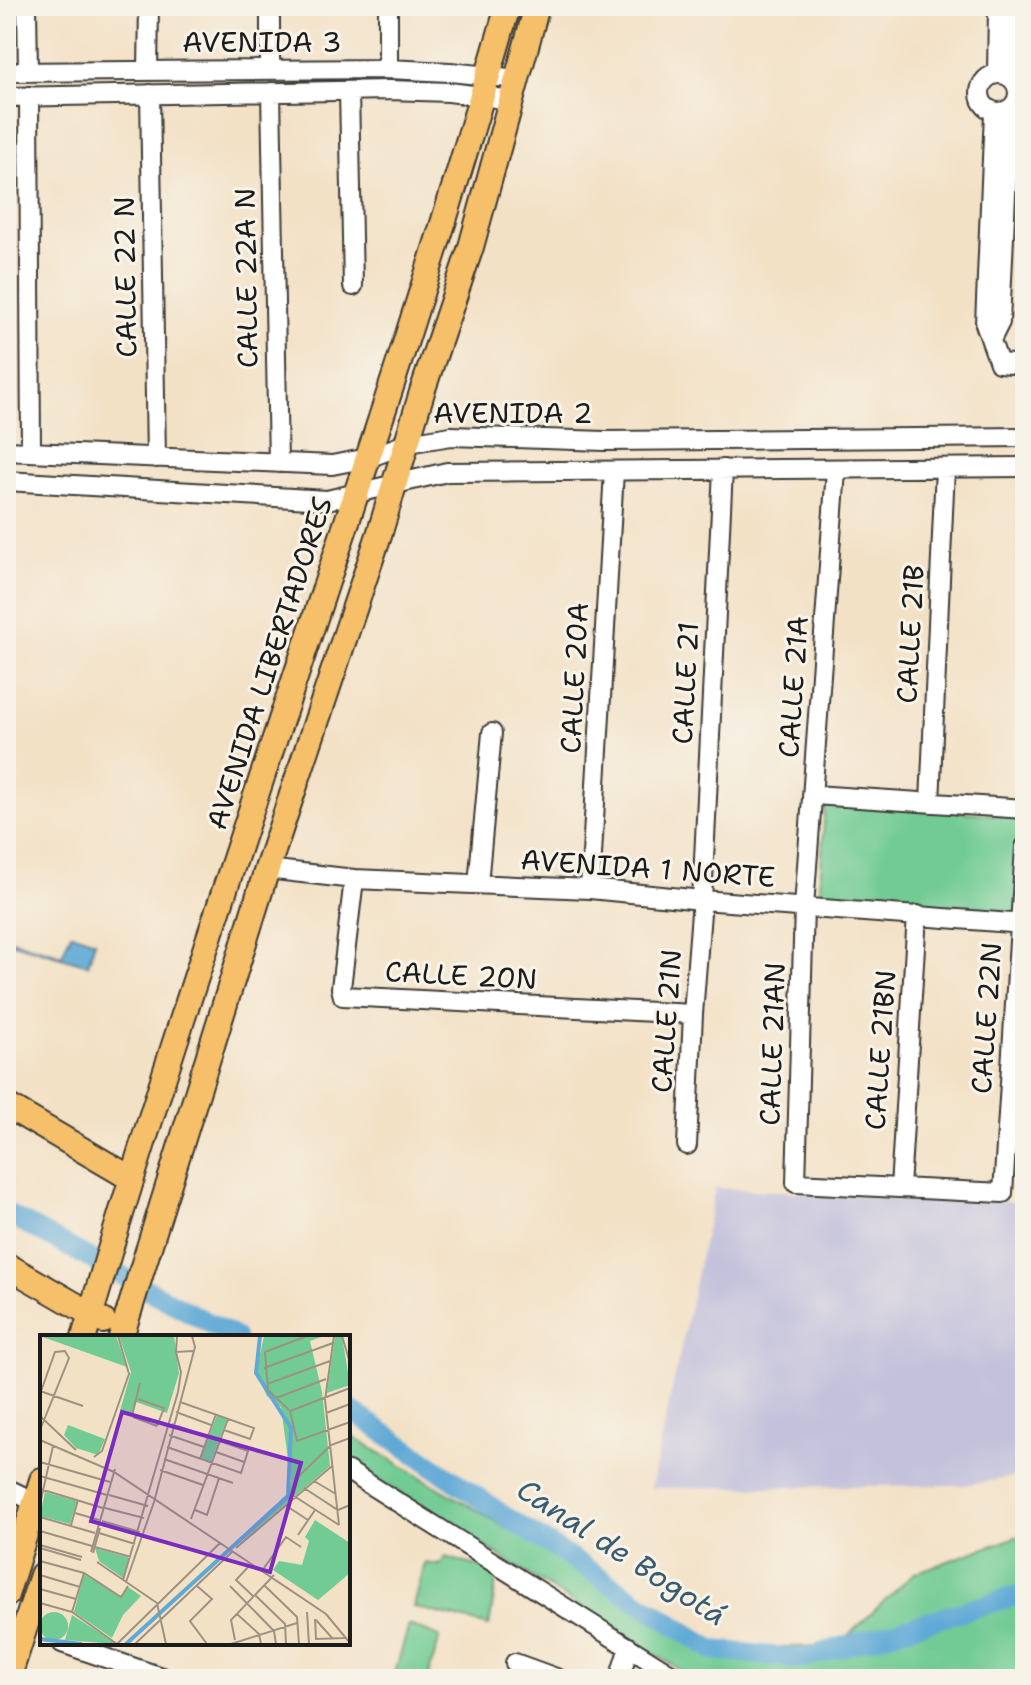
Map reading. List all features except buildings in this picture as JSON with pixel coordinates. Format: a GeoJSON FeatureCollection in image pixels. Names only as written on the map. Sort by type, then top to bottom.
{"type":"FeatureCollection","features":[{"type":"Feature","properties":{"kind":"main road","name":"AVENIDA LIBERTADORES"},"geometry":{"type":"LineString","coordinates":[[90,1317],[130,1184],[368,458],[508,6]]}},
{"type":"Feature","properties":{"kind":"main road"},"geometry":{"type":"LineString","coordinates":[[6,1265],[90,1317],[126,1330],[161,1207],[267,869],[396,485],[471,247],[537,6]]}},
{"type":"Feature","properties":{"kind":"main road"},"geometry":{"type":"LineString","coordinates":[[6,1105],[130,1184]]}},
{"type":"Feature","properties":{"kind":"main road"},"geometry":{"type":"LineString","coordinates":[[6,1595],[34,1493]]}},
{"type":"Feature","properties":{"kind":"main road"},"geometry":{"type":"LineString","coordinates":[[8,1679],[33,1633],[40,1588]]}},
{"type":"Feature","properties":{"kind":"street"},"geometry":{"type":"LineString","coordinates":[[27,6],[28,72]]}},
{"type":"Feature","properties":{"kind":"street"},"geometry":{"type":"LineString","coordinates":[[148,71],[149,6]]}},
{"type":"Feature","properties":{"kind":"street"},"geometry":{"type":"LineString","coordinates":[[270,6],[270,70]]}},
{"type":"Feature","properties":{"kind":"street"},"geometry":{"type":"LineString","coordinates":[[388,6],[388,69]]}},
{"type":"Feature","properties":{"kind":"street"},"geometry":{"type":"LineString","coordinates":[[998,6],[1003,76],[1017,87],[1012,102],[1000,322],[991,340],[999,363],[1025,365]]}},
{"type":"Feature","properties":{"kind":"street"},"geometry":{"type":"LineString","coordinates":[[1003,76],[1013,6]]}},
{"type":"Feature","properties":{"kind":"street","name":"AVENIDA 3"},"geometry":{"type":"LineString","coordinates":[[6,72],[388,69],[450,72],[484,87]]}},
{"type":"Feature","properties":{"kind":"street"},"geometry":{"type":"LineString","coordinates":[[1003,76],[985,80],[980,92],[984,104],[1012,102]]}},
{"type":"Feature","properties":{"kind":"street","name":"AVENIDA 3"},"geometry":{"type":"LineString","coordinates":[[6,97],[449,92],[484,87],[515,90]]}},
{"type":"Feature","properties":{"kind":"street"},"geometry":{"type":"LineString","coordinates":[[349,91],[353,286]]}},
{"type":"Feature","properties":{"kind":"street","name":"CALLE 22A N"},"geometry":{"type":"LineString","coordinates":[[271,92],[278,463]]}},
{"type":"Feature","properties":{"kind":"street","name":"CALLE 22 N"},"geometry":{"type":"LineString","coordinates":[[150,94],[156,458]]}},
{"type":"Feature","properties":{"kind":"street"},"geometry":{"type":"LineString","coordinates":[[29,96],[31,452]]}},
{"type":"Feature","properties":{"kind":"street","name":"AVENIDA 2"},"geometry":{"type":"LineString","coordinates":[[6,451],[332,465],[368,458],[408,443],[451,436],[605,441],[1025,437]]}},
{"type":"Feature","properties":{"kind":"street","name":"AVENIDA 2"},"geometry":{"type":"LineString","coordinates":[[6,481],[327,500],[447,472],[1025,467]]}},
{"type":"Feature","properties":{"kind":"street","name":"CALLE 21B"},"geometry":{"type":"LineString","coordinates":[[930,803],[945,468]]}},
{"type":"Feature","properties":{"kind":"street","name":"CALLE 21"},"geometry":{"type":"LineString","coordinates":[[702,900],[723,469]]}},
{"type":"Feature","properties":{"kind":"street","name":"CALLE 21A"},"geometry":{"type":"LineString","coordinates":[[804,907],[836,470]]}},
{"type":"Feature","properties":{"kind":"street","name":"CALLE 20A"},"geometry":{"type":"LineString","coordinates":[[590,889],[614,471]]}},
{"type":"Feature","properties":{"kind":"street"},"geometry":{"type":"LineString","coordinates":[[478,884],[492,733]]}},
{"type":"Feature","properties":{"kind":"street"},"geometry":{"type":"LineString","coordinates":[[814,795],[1025,809]]}},
{"type":"Feature","properties":{"kind":"street","name":"CALLE 22N"},"geometry":{"type":"LineString","coordinates":[[900,1188],[1003,1193],[1025,847]]}},
{"type":"Feature","properties":{"kind":"street","name":"AVENIDA 1 NORTE"},"geometry":{"type":"LineString","coordinates":[[267,869],[354,879],[590,889],[1022,924]]}},
{"type":"Feature","properties":{"kind":"street","name":"CALLE 20N"},"geometry":{"type":"LineString","coordinates":[[354,879],[341,988],[343,996],[693,1014]]}},
{"type":"Feature","properties":{"kind":"street","name":"CALLE 21N"},"geometry":{"type":"LineString","coordinates":[[687,1145],[702,900]]}},
{"type":"Feature","properties":{"kind":"street","name":"CALLE 21AN"},"geometry":{"type":"LineString","coordinates":[[804,907],[796,1183],[900,1188]]}},
{"type":"Feature","properties":{"kind":"street","name":"CALLE 21BN"},"geometry":{"type":"LineString","coordinates":[[900,1188],[917,915]]}},
{"type":"Feature","properties":{"kind":"street"},"geometry":{"type":"LineString","coordinates":[[350,1472],[679,1679]]}},
{"type":"Feature","properties":{"kind":"street"},"geometry":{"type":"LineString","coordinates":[[6,1488],[34,1493],[6,1557]]}},
{"type":"Feature","properties":{"kind":"street"},"geometry":{"type":"LineString","coordinates":[[68,1645],[167,1679]]}},
{"type":"Feature","properties":{"kind":"street"},"geometry":{"type":"LineString","coordinates":[[619,1679],[629,1647]]}},
{"type":"Feature","properties":{"kind":"street"},"geometry":{"type":"LineString","coordinates":[[515,1663],[559,1679]]}},
{"type":"Feature","properties":{"kind":"shaded area"},"geometry":{"type":"Polygon","coordinates":[[[715,1188],[1025,1203],[1025,1475],[965,1485],[651,1488],[715,1188]]]}},
{"type":"Feature","properties":{"kind":"green space"},"geometry":{"type":"Polygon","coordinates":[[[831,801],[1025,817],[1025,914],[819,900],[825,805],[831,805],[831,801]]]}},
{"type":"Feature","properties":{"kind":"green space"},"geometry":{"type":"Polygon","coordinates":[[[350,1435],[713,1650],[838,1645],[914,1573],[1025,1534],[1025,1679],[695,1679],[350,1462],[350,1435]]]}},
{"type":"Feature","properties":{"kind":"green space"},"geometry":{"type":"Polygon","coordinates":[[[445,1557],[498,1572],[489,1626],[414,1607],[425,1563],[440,1565],[445,1557]]]}},
{"type":"Feature","properties":{"kind":"green space"},"geometry":{"type":"Polygon","coordinates":[[[409,1625],[440,1637],[427,1679],[393,1679],[409,1625]]]}},
{"type":"Feature","properties":{"kind":"water"},"geometry":{"type":"Polygon","coordinates":[[[71,933],[95,941],[88,965],[6,941],[6,938],[62,955],[71,933]]]}},
{"type":"Feature","properties":{"kind":"waterway","name":"Canal de Bogotá"},"geometry":{"type":"LineString","coordinates":[[6,1213],[231,1335]]}},
{"type":"Feature","properties":{"kind":"waterway","name":"Canal de Bogotá"},"geometry":{"type":"LineString","coordinates":[[350,1409],[514,1522],[713,1650],[801,1659],[1025,1593]]}}]}
